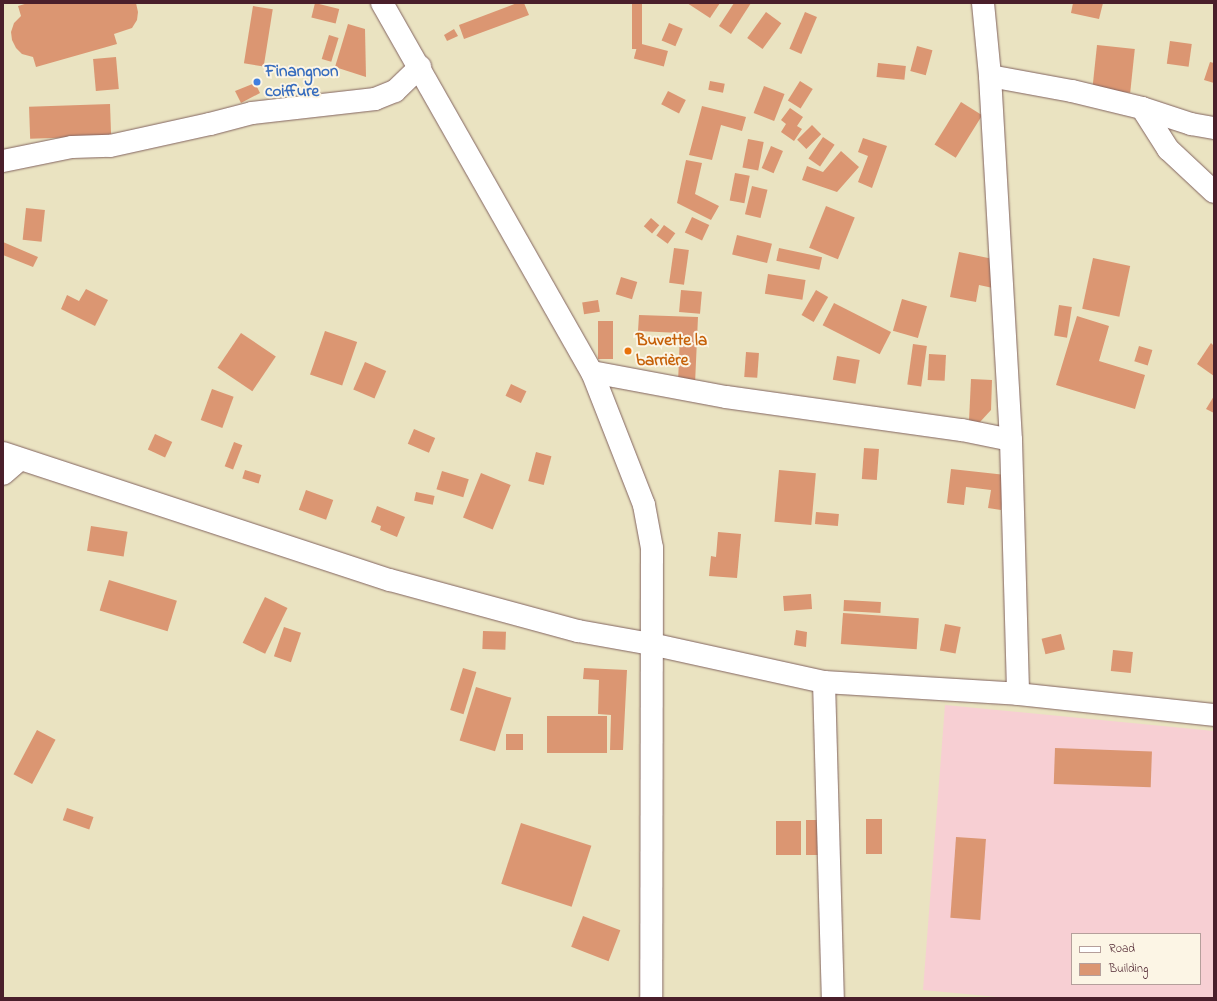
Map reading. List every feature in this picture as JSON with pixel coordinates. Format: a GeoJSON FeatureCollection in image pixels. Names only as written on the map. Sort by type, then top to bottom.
{"type":"FeatureCollection","features":[{"type":"Feature","properties":{"kind":"street"},"geometry":{"type":"LineString","coordinates":[[382,3],[420,67],[592,372],[644,504],[652,548],[650,644],[651,998]]}},
{"type":"Feature","properties":{"kind":"street"},"geometry":{"type":"LineString","coordinates":[[983,3],[990,76],[1011,440],[1018,694]]}},
{"type":"Feature","properties":{"kind":"street"},"geometry":{"type":"LineString","coordinates":[[3,161],[72,147],[110,146],[210,124],[252,113],[375,100],[395,91],[420,67]]}},
{"type":"Feature","properties":{"kind":"street"},"geometry":{"type":"LineString","coordinates":[[990,76],[1072,91],[1142,108],[1190,124],[1214,128]]}},
{"type":"Feature","properties":{"kind":"street"},"geometry":{"type":"LineString","coordinates":[[1142,108],[1168,148],[1214,192]]}},
{"type":"Feature","properties":{"kind":"street"},"geometry":{"type":"LineString","coordinates":[[592,372],[726,398],[962,430],[1011,440]]}},
{"type":"Feature","properties":{"kind":"street"},"geometry":{"type":"LineString","coordinates":[[3,474],[11,457],[390,580],[578,632],[650,644],[824,682],[1018,694],[1214,715]]}},
{"type":"Feature","properties":{"kind":"street"},"geometry":{"type":"LineString","coordinates":[[824,682],[833,998]]}},
{"type":"Feature","properties":{"kind":"shaded area"},"geometry":{"type":"Polygon","coordinates":[[[945,705],[1214,731],[1214,998],[1008,998],[923,990],[945,705]]]}},
{"type":"Feature","properties":{"kind":"building"},"geometry":{"type":"Polygon","coordinates":[[[28,3],[136,3],[138,12],[137,20],[132,28],[114,34],[117,44],[36,67],[33,57],[22,54],[16,48],[12,40],[11,32],[14,23],[21,16],[18,6],[28,3]]]}},
{"type":"Feature","properties":{"kind":"building"},"geometry":{"type":"Polygon","coordinates":[[[315,3],[339,9],[336,24],[311,18],[315,3]]]}},
{"type":"Feature","properties":{"kind":"building"},"geometry":{"type":"Polygon","coordinates":[[[517,3],[524,3],[529,15],[464,39],[459,25],[517,3]]]}},
{"type":"Feature","properties":{"kind":"building"},"geometry":{"type":"Polygon","coordinates":[[[632,3],[642,3],[642,49],[632,49],[632,3]]]}},
{"type":"Feature","properties":{"kind":"building"},"geometry":{"type":"Polygon","coordinates":[[[687,3],[720,3],[710,18],[687,3]]]}},
{"type":"Feature","properties":{"kind":"building"},"geometry":{"type":"Polygon","coordinates":[[[734,3],[751,3],[731,34],[719,26],[734,3]]]}},
{"type":"Feature","properties":{"kind":"building"},"geometry":{"type":"Polygon","coordinates":[[[1073,3],[1103,3],[1099,19],[1071,13],[1073,3]]]}},
{"type":"Feature","properties":{"kind":"building"},"geometry":{"type":"Polygon","coordinates":[[[253,6],[273,9],[264,66],[244,63],[253,6]]]}},
{"type":"Feature","properties":{"kind":"building"},"geometry":{"type":"Polygon","coordinates":[[[766,12],[781,23],[763,49],[747,38],[766,12]]]}},
{"type":"Feature","properties":{"kind":"building"},"geometry":{"type":"Polygon","coordinates":[[[805,12],[817,17],[801,54],[789,49],[805,12]]]}},
{"type":"Feature","properties":{"kind":"building"},"geometry":{"type":"Polygon","coordinates":[[[669,23],[683,29],[675,46],[662,40],[669,23]]]}},
{"type":"Feature","properties":{"kind":"building"},"geometry":{"type":"Polygon","coordinates":[[[348,24],[365,29],[366,77],[335,67],[348,24]]]}},
{"type":"Feature","properties":{"kind":"building"},"geometry":{"type":"Polygon","coordinates":[[[454,29],[458,36],[447,41],[444,35],[454,29]]]}},
{"type":"Feature","properties":{"kind":"building"},"geometry":{"type":"Polygon","coordinates":[[[329,35],[339,38],[331,62],[322,59],[329,35]]]}},
{"type":"Feature","properties":{"kind":"building"},"geometry":{"type":"Polygon","coordinates":[[[1170,41],[1192,44],[1189,67],[1167,64],[1170,41]]]}},
{"type":"Feature","properties":{"kind":"building"},"geometry":{"type":"Polygon","coordinates":[[[638,43],[668,51],[664,66],[634,58],[638,43]]]}},
{"type":"Feature","properties":{"kind":"building"},"geometry":{"type":"Polygon","coordinates":[[[1097,45],[1135,49],[1130,93],[1092,89],[1097,45]]]}},
{"type":"Feature","properties":{"kind":"building"},"geometry":{"type":"Polygon","coordinates":[[[917,46],[932,50],[926,75],[910,71],[917,46]]]}},
{"type":"Feature","properties":{"kind":"building"},"geometry":{"type":"Polygon","coordinates":[[[116,57],[119,89],[96,91],[93,59],[116,57]]]}},
{"type":"Feature","properties":{"kind":"building"},"geometry":{"type":"Polygon","coordinates":[[[1210,62],[1214,63],[1214,83],[1204,80],[1210,62]]]}},
{"type":"Feature","properties":{"kind":"building"},"geometry":{"type":"Polygon","coordinates":[[[878,63],[906,66],[904,80],[877,77],[878,63]]]}},
{"type":"Feature","properties":{"kind":"building"},"geometry":{"type":"Polygon","coordinates":[[[710,81],[725,84],[723,93],[708,90],[710,81]]]}},
{"type":"Feature","properties":{"kind":"building"},"geometry":{"type":"Polygon","coordinates":[[[800,81],[813,89],[801,108],[788,101],[800,81]]]}},
{"type":"Feature","properties":{"kind":"building"},"geometry":{"type":"Polygon","coordinates":[[[255,83],[260,93],[241,103],[235,91],[255,83]]]}},
{"type":"Feature","properties":{"kind":"building"},"geometry":{"type":"Polygon","coordinates":[[[764,86],[785,94],[774,121],[754,113],[764,86]]]}},
{"type":"Feature","properties":{"kind":"building"},"geometry":{"type":"Polygon","coordinates":[[[668,91],[686,100],[679,113],[661,104],[668,91]]]}},
{"type":"Feature","properties":{"kind":"building"},"geometry":{"type":"Polygon","coordinates":[[[961,102],[982,115],[956,158],[935,144],[961,102]]]}},
{"type":"Feature","properties":{"kind":"building"},"geometry":{"type":"Polygon","coordinates":[[[110,104],[111,136],[30,139],[29,107],[110,104]]]}},
{"type":"Feature","properties":{"kind":"building"},"geometry":{"type":"Polygon","coordinates":[[[702,106],[746,117],[742,131],[721,125],[712,160],[689,155],[702,106]]]}},
{"type":"Feature","properties":{"kind":"building"},"geometry":{"type":"Polygon","coordinates":[[[790,108],[803,117],[797,126],[802,129],[794,141],[781,132],[786,124],[781,120],[790,108]]]}},
{"type":"Feature","properties":{"kind":"building"},"geometry":{"type":"Polygon","coordinates":[[[812,125],[821,134],[806,149],[797,140],[812,125]]]}},
{"type":"Feature","properties":{"kind":"building"},"geometry":{"type":"Polygon","coordinates":[[[823,137],[835,145],[820,166],[808,159],[823,137]]]}},
{"type":"Feature","properties":{"kind":"building"},"geometry":{"type":"Polygon","coordinates":[[[863,138],[887,146],[872,188],[858,182],[868,156],[858,152],[863,138]]]}},
{"type":"Feature","properties":{"kind":"building"},"geometry":{"type":"Polygon","coordinates":[[[748,139],[764,142],[758,171],[742,167],[748,139]]]}},
{"type":"Feature","properties":{"kind":"building"},"geometry":{"type":"Polygon","coordinates":[[[771,146],[783,151],[774,173],[762,168],[771,146]]]}},
{"type":"Feature","properties":{"kind":"building"},"geometry":{"type":"Polygon","coordinates":[[[841,151],[859,167],[837,192],[802,180],[807,166],[823,172],[841,151]]]}},
{"type":"Feature","properties":{"kind":"building"},"geometry":{"type":"Polygon","coordinates":[[[686,160],[702,163],[695,194],[719,206],[711,220],[677,203],[686,160]]]}},
{"type":"Feature","properties":{"kind":"building"},"geometry":{"type":"Polygon","coordinates":[[[735,173],[750,176],[744,203],[730,200],[735,173]]]}},
{"type":"Feature","properties":{"kind":"building"},"geometry":{"type":"Polygon","coordinates":[[[752,186],[768,190],[761,218],[745,214],[752,186]]]}},
{"type":"Feature","properties":{"kind":"building"},"geometry":{"type":"Polygon","coordinates":[[[826,206],[855,218],[838,259],[809,248],[826,206]]]}},
{"type":"Feature","properties":{"kind":"building"},"geometry":{"type":"Polygon","coordinates":[[[26,208],[45,210],[42,242],[23,240],[26,208]]]}},
{"type":"Feature","properties":{"kind":"building"},"geometry":{"type":"Polygon","coordinates":[[[692,217],[709,225],[702,240],[685,232],[692,217]]]}},
{"type":"Feature","properties":{"kind":"building"},"geometry":{"type":"Polygon","coordinates":[[[651,218],[659,225],[652,234],[644,226],[651,218]]]}},
{"type":"Feature","properties":{"kind":"building"},"geometry":{"type":"Polygon","coordinates":[[[664,225],[675,233],[668,244],[656,236],[664,225]]]}},
{"type":"Feature","properties":{"kind":"building"},"geometry":{"type":"Polygon","coordinates":[[[737,235],[772,244],[767,263],[732,254],[737,235]]]}},
{"type":"Feature","properties":{"kind":"building"},"geometry":{"type":"Polygon","coordinates":[[[3,242],[38,257],[33,267],[3,255],[3,242]]]}},
{"type":"Feature","properties":{"kind":"building"},"geometry":{"type":"Polygon","coordinates":[[[674,248],[689,250],[684,285],[669,283],[674,248]]]}},
{"type":"Feature","properties":{"kind":"building"},"geometry":{"type":"Polygon","coordinates":[[[779,248],[822,257],[819,270],[776,261],[779,248]]]}},
{"type":"Feature","properties":{"kind":"building"},"geometry":{"type":"Polygon","coordinates":[[[959,252],[998,260],[993,288],[979,285],[976,302],[950,297],[959,252]]]}},
{"type":"Feature","properties":{"kind":"building"},"geometry":{"type":"Polygon","coordinates":[[[1093,258],[1130,266],[1119,317],[1082,309],[1093,258]]]}},
{"type":"Feature","properties":{"kind":"building"},"geometry":{"type":"Polygon","coordinates":[[[768,274],[806,280],[802,300],[765,294],[768,274]]]}},
{"type":"Feature","properties":{"kind":"building"},"geometry":{"type":"Polygon","coordinates":[[[621,277],[637,282],[632,299],[616,294],[621,277]]]}},
{"type":"Feature","properties":{"kind":"building"},"geometry":{"type":"Polygon","coordinates":[[[86,289],[108,300],[95,326],[61,309],[67,295],[79,301],[86,289]]]}},
{"type":"Feature","properties":{"kind":"building"},"geometry":{"type":"Polygon","coordinates":[[[681,290],[702,292],[700,314],[679,312],[681,290]]]}},
{"type":"Feature","properties":{"kind":"building"},"geometry":{"type":"Polygon","coordinates":[[[816,290],[828,297],[814,322],[802,315],[816,290]]]}},
{"type":"Feature","properties":{"kind":"building"},"geometry":{"type":"Polygon","coordinates":[[[902,299],[927,306],[918,338],[893,331],[902,299]]]}},
{"type":"Feature","properties":{"kind":"building"},"geometry":{"type":"Polygon","coordinates":[[[598,300],[600,312],[584,314],[582,303],[598,300]]]}},
{"type":"Feature","properties":{"kind":"building"},"geometry":{"type":"Polygon","coordinates":[[[834,303],[891,332],[880,354],[823,325],[834,303]]]}},
{"type":"Feature","properties":{"kind":"building"},"geometry":{"type":"Polygon","coordinates":[[[1059,305],[1072,307],[1067,338],[1054,336],[1059,305]]]}},
{"type":"Feature","properties":{"kind":"building"},"geometry":{"type":"Polygon","coordinates":[[[639,315],[698,317],[695,384],[678,383],[680,333],[638,331],[639,315]]]}},
{"type":"Feature","properties":{"kind":"building"},"geometry":{"type":"Polygon","coordinates":[[[1077,316],[1109,326],[1099,361],[1145,375],[1135,409],[1056,385],[1077,316]]]}},
{"type":"Feature","properties":{"kind":"building"},"geometry":{"type":"Polygon","coordinates":[[[598,321],[613,321],[613,359],[598,359],[598,321]]]}},
{"type":"Feature","properties":{"kind":"building"},"geometry":{"type":"Polygon","coordinates":[[[325,331],[357,342],[342,386],[310,374],[325,331]]]}},
{"type":"Feature","properties":{"kind":"building"},"geometry":{"type":"Polygon","coordinates":[[[241,333],[276,356],[252,391],[218,368],[241,333]]]}},
{"type":"Feature","properties":{"kind":"building"},"geometry":{"type":"Polygon","coordinates":[[[1211,343],[1214,346],[1214,376],[1197,364],[1211,343]]]}},
{"type":"Feature","properties":{"kind":"building"},"geometry":{"type":"Polygon","coordinates":[[[913,344],[927,346],[921,387],[907,385],[913,344]]]}},
{"type":"Feature","properties":{"kind":"building"},"geometry":{"type":"Polygon","coordinates":[[[1139,346],[1152,350],[1148,365],[1134,361],[1139,346]]]}},
{"type":"Feature","properties":{"kind":"building"},"geometry":{"type":"Polygon","coordinates":[[[746,352],[759,353],[757,378],[744,377],[746,352]]]}},
{"type":"Feature","properties":{"kind":"building"},"geometry":{"type":"Polygon","coordinates":[[[929,354],[946,355],[945,381],[928,380],[929,354]]]}},
{"type":"Feature","properties":{"kind":"building"},"geometry":{"type":"Polygon","coordinates":[[[837,356],[860,360],[855,384],[833,380],[837,356]]]}},
{"type":"Feature","properties":{"kind":"building"},"geometry":{"type":"Polygon","coordinates":[[[365,362],[386,371],[374,399],[353,390],[365,362]]]}},
{"type":"Feature","properties":{"kind":"building"},"geometry":{"type":"Polygon","coordinates":[[[971,379],[992,380],[991,410],[980,422],[969,421],[971,379]]]}},
{"type":"Feature","properties":{"kind":"building"},"geometry":{"type":"Polygon","coordinates":[[[511,384],[526,391],[521,403],[506,396],[511,384]]]}},
{"type":"Feature","properties":{"kind":"building"},"geometry":{"type":"Polygon","coordinates":[[[212,389],[234,397],[222,428],[201,420],[212,389]]]}},
{"type":"Feature","properties":{"kind":"building"},"geometry":{"type":"Polygon","coordinates":[[[1214,396],[1214,413],[1206,409],[1214,396]]]}},
{"type":"Feature","properties":{"kind":"building"},"geometry":{"type":"Polygon","coordinates":[[[414,429],[435,438],[429,453],[408,444],[414,429]]]}},
{"type":"Feature","properties":{"kind":"building"},"geometry":{"type":"Polygon","coordinates":[[[155,434],[172,442],[165,457],[148,449],[155,434]]]}},
{"type":"Feature","properties":{"kind":"building"},"geometry":{"type":"Polygon","coordinates":[[[234,442],[242,445],[233,469],[225,466],[234,442]]]}},
{"type":"Feature","properties":{"kind":"building"},"geometry":{"type":"Polygon","coordinates":[[[864,448],[879,449],[877,480],[862,479],[864,448]]]}},
{"type":"Feature","properties":{"kind":"building"},"geometry":{"type":"Polygon","coordinates":[[[536,452],[551,456],[544,485],[528,481],[536,452]]]}},
{"type":"Feature","properties":{"kind":"building"},"geometry":{"type":"Polygon","coordinates":[[[951,469],[1006,475],[1001,510],[988,508],[991,490],[966,487],[964,505],[947,503],[951,469]]]}},
{"type":"Feature","properties":{"kind":"building"},"geometry":{"type":"Polygon","coordinates":[[[245,470],[261,475],[259,484],[242,479],[245,470]]]}},
{"type":"Feature","properties":{"kind":"building"},"geometry":{"type":"Polygon","coordinates":[[[779,470],[816,473],[811,525],[774,522],[779,470]]]}},
{"type":"Feature","properties":{"kind":"building"},"geometry":{"type":"Polygon","coordinates":[[[442,471],[469,479],[463,497],[436,489],[442,471]]]}},
{"type":"Feature","properties":{"kind":"building"},"geometry":{"type":"Polygon","coordinates":[[[481,473],[511,485],[493,529],[463,518],[481,473]]]}},
{"type":"Feature","properties":{"kind":"building"},"geometry":{"type":"Polygon","coordinates":[[[306,490],[333,500],[326,520],[299,510],[306,490]]]}},
{"type":"Feature","properties":{"kind":"building"},"geometry":{"type":"Polygon","coordinates":[[[416,492],[435,496],[433,505],[414,501],[416,492]]]}},
{"type":"Feature","properties":{"kind":"building"},"geometry":{"type":"Polygon","coordinates":[[[377,506],[405,517],[397,537],[380,530],[381,526],[371,522],[377,506]]]}},
{"type":"Feature","properties":{"kind":"building"},"geometry":{"type":"Polygon","coordinates":[[[816,512],[839,514],[838,526],[815,524],[816,512]]]}},
{"type":"Feature","properties":{"kind":"building"},"geometry":{"type":"Polygon","coordinates":[[[91,526],[128,532],[124,556],[87,551],[91,526]]]}},
{"type":"Feature","properties":{"kind":"building"},"geometry":{"type":"Polygon","coordinates":[[[718,532],[741,534],[737,578],[709,576],[711,556],[716,557],[718,532]]]}},
{"type":"Feature","properties":{"kind":"building"},"geometry":{"type":"Polygon","coordinates":[[[109,580],[177,601],[168,631],[100,611],[109,580]]]}},
{"type":"Feature","properties":{"kind":"building"},"geometry":{"type":"Polygon","coordinates":[[[811,594],[812,609],[784,611],[783,596],[811,594]]]}},
{"type":"Feature","properties":{"kind":"building"},"geometry":{"type":"Polygon","coordinates":[[[265,597],[287,608],[265,654],[243,643],[265,597]]]}},
{"type":"Feature","properties":{"kind":"building"},"geometry":{"type":"Polygon","coordinates":[[[844,600],[881,602],[880,613],[843,611],[844,600]]]}},
{"type":"Feature","properties":{"kind":"building"},"geometry":{"type":"Polygon","coordinates":[[[843,613],[919,618],[917,649],[841,644],[843,613]]]}},
{"type":"Feature","properties":{"kind":"building"},"geometry":{"type":"Polygon","coordinates":[[[945,624],[961,627],[956,654],[940,651],[945,624]]]}},
{"type":"Feature","properties":{"kind":"building"},"geometry":{"type":"Polygon","coordinates":[[[284,627],[301,633],[291,662],[274,656],[284,627]]]}},
{"type":"Feature","properties":{"kind":"building"},"geometry":{"type":"Polygon","coordinates":[[[796,630],[807,632],[806,647],[794,645],[796,630]]]}},
{"type":"Feature","properties":{"kind":"building"},"geometry":{"type":"Polygon","coordinates":[[[483,631],[506,632],[505,650],[482,649],[483,631]]]}},
{"type":"Feature","properties":{"kind":"building"},"geometry":{"type":"Polygon","coordinates":[[[1061,634],[1065,650],[1045,654],[1042,639],[1061,634]]]}},
{"type":"Feature","properties":{"kind":"building"},"geometry":{"type":"Polygon","coordinates":[[[1113,650],[1133,652],[1131,673],[1111,671],[1113,650]]]}},
{"type":"Feature","properties":{"kind":"building"},"geometry":{"type":"Polygon","coordinates":[[[463,668],[476,672],[464,714],[450,710],[463,668]]]}},
{"type":"Feature","properties":{"kind":"building"},"geometry":{"type":"Polygon","coordinates":[[[584,668],[627,670],[623,750],[610,750],[611,715],[598,714],[599,680],[583,679],[584,668]]]}},
{"type":"Feature","properties":{"kind":"building"},"geometry":{"type":"Polygon","coordinates":[[[476,687],[511,698],[495,751],[460,741],[476,687]]]}},
{"type":"Feature","properties":{"kind":"building"},"geometry":{"type":"Polygon","coordinates":[[[547,716],[607,716],[607,753],[547,753],[547,716]]]}},
{"type":"Feature","properties":{"kind":"building"},"geometry":{"type":"Polygon","coordinates":[[[37,730],[56,740],[32,784],[14,774],[37,730]]]}},
{"type":"Feature","properties":{"kind":"building"},"geometry":{"type":"Polygon","coordinates":[[[506,734],[523,734],[523,750],[506,750],[506,734]]]}},
{"type":"Feature","properties":{"kind":"building"},"geometry":{"type":"Polygon","coordinates":[[[1055,748],[1152,751],[1151,787],[1054,784],[1055,748]]]}},
{"type":"Feature","properties":{"kind":"building"},"geometry":{"type":"Polygon","coordinates":[[[67,808],[93,817],[89,829],[63,820],[67,808]]]}},
{"type":"Feature","properties":{"kind":"building"},"geometry":{"type":"Polygon","coordinates":[[[866,819],[882,819],[882,854],[866,854],[866,819]]]}},
{"type":"Feature","properties":{"kind":"building"},"geometry":{"type":"Polygon","coordinates":[[[806,820],[822,820],[822,855],[806,855],[806,820]]]}},
{"type":"Feature","properties":{"kind":"building"},"geometry":{"type":"Polygon","coordinates":[[[776,821],[801,821],[801,855],[776,855],[776,821]]]}},
{"type":"Feature","properties":{"kind":"building"},"geometry":{"type":"Polygon","coordinates":[[[521,823],[591,846],[572,907],[501,884],[521,823]]]}},
{"type":"Feature","properties":{"kind":"building"},"geometry":{"type":"Polygon","coordinates":[[[956,837],[986,839],[980,920],[950,918],[956,837]]]}},
{"type":"Feature","properties":{"kind":"building"},"geometry":{"type":"Polygon","coordinates":[[[583,916],[620,930],[609,961],[571,947],[583,916]]]}},
{"type":"Feature","properties":{"kind":"place","name":"Finangnon coiffure"},"geometry":{"type":"Point","coordinates":[257,82]}},
{"type":"Feature","properties":{"kind":"place","name":"Buvette la barrière"},"geometry":{"type":"Point","coordinates":[628,351]}}]}
